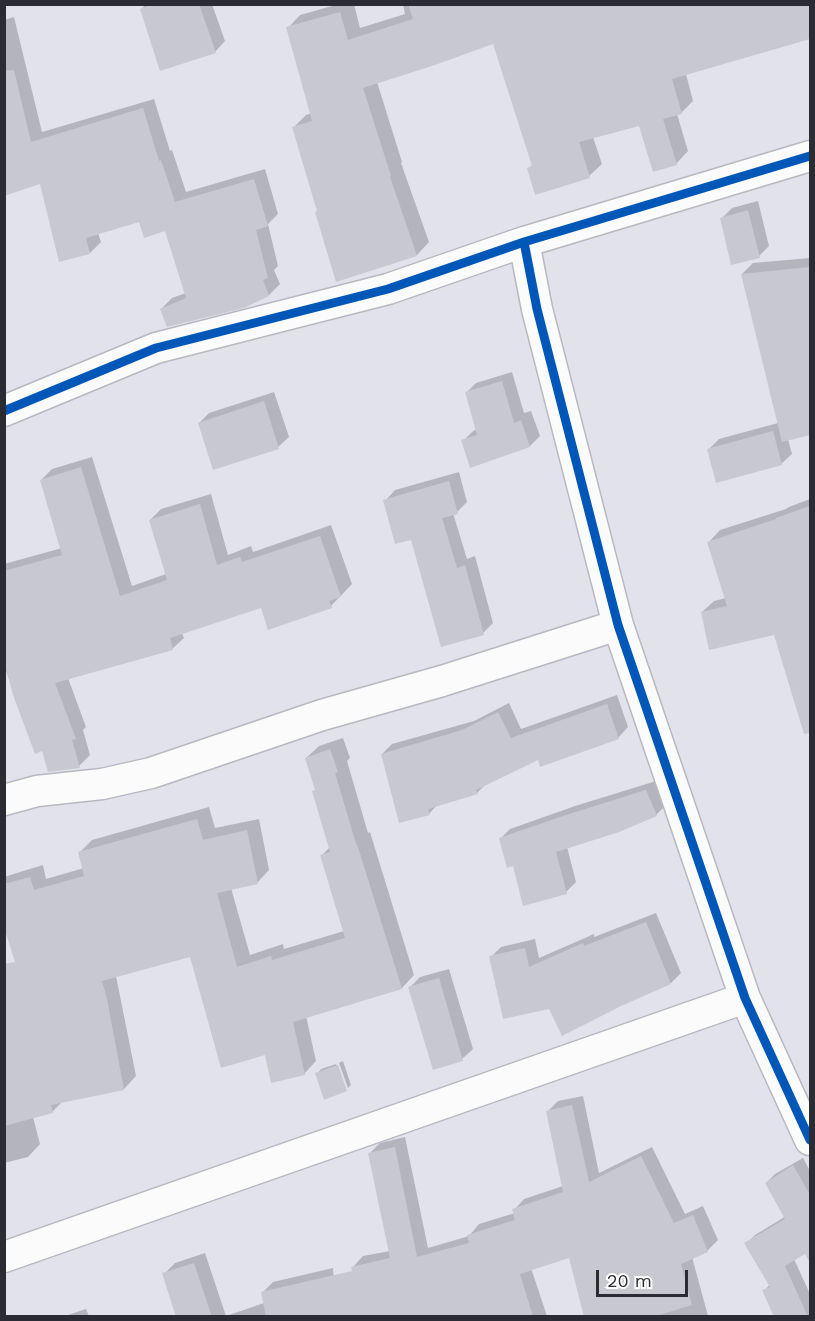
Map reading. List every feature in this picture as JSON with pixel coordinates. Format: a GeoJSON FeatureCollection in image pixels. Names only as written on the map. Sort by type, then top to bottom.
{"type":"FeatureCollection","features":[{"type":"Feature","properties":{"kind":"street"},"geometry":{"type":"LineString","coordinates":[[4,411],[156,348],[388,289],[524,242],[810,156]]}},
{"type":"Feature","properties":{"kind":"street"},"geometry":{"type":"LineString","coordinates":[[524,242],[537,309],[618,625],[745,998],[810,1140]]}},
{"type":"Feature","properties":{"kind":"street"},"geometry":{"type":"LineString","coordinates":[[4,800],[37,791],[102,784],[151,773],[322,715],[442,681],[618,625]]}},
{"type":"Feature","properties":{"kind":"street"},"geometry":{"type":"LineString","coordinates":[[4,1257],[745,998]]}},
{"type":"Feature","properties":{"kind":"building"},"geometry":{"type":"Polygon","coordinates":[[[154,4],[199,4],[216,53],[160,71],[140,9],[154,4]]]}},
{"type":"Feature","properties":{"kind":"building"},"geometry":{"type":"Polygon","coordinates":[[[408,4],[810,4],[810,39],[672,79],[682,114],[663,119],[677,165],[653,172],[639,126],[579,142],[590,178],[535,195],[527,168],[532,166],[493,44],[363,88],[417,256],[336,282],[292,127],[312,121],[286,27],[340,12],[348,40],[413,19],[408,4]]]}},
{"type":"Feature","properties":{"kind":"building"},"geometry":{"type":"Polygon","coordinates":[[[14,70],[31,142],[143,108],[159,161],[161,160],[175,202],[254,179],[268,226],[256,230],[268,278],[263,280],[269,296],[244,308],[167,327],[160,309],[186,298],[165,231],[144,238],[139,222],[86,238],[90,254],[59,262],[40,184],[4,196],[4,71],[14,70]]]}},
{"type":"Feature","properties":{"kind":"building"},"geometry":{"type":"Polygon","coordinates":[[[748,210],[760,258],[731,265],[720,218],[748,210]]]}},
{"type":"Feature","properties":{"kind":"building"},"geometry":{"type":"Polygon","coordinates":[[[810,267],[810,435],[782,442],[741,274],[810,267]]]}},
{"type":"Feature","properties":{"kind":"building"},"geometry":{"type":"Polygon","coordinates":[[[502,381],[514,423],[521,420],[530,447],[470,468],[461,440],[477,435],[465,392],[502,381]]]}},
{"type":"Feature","properties":{"kind":"building"},"geometry":{"type":"Polygon","coordinates":[[[264,401],[279,449],[213,470],[198,423],[264,401]]]}},
{"type":"Feature","properties":{"kind":"building"},"geometry":{"type":"Polygon","coordinates":[[[773,431],[782,465],[716,483],[707,449],[773,431]]]}},
{"type":"Feature","properties":{"kind":"building"},"geometry":{"type":"Polygon","coordinates":[[[81,467],[120,596],[167,580],[149,520],[200,504],[217,565],[240,557],[242,562],[320,536],[341,597],[329,601],[332,608],[268,630],[261,608],[170,638],[173,650],[55,683],[76,739],[72,740],[80,768],[48,772],[42,751],[35,754],[13,695],[4,661],[4,571],[62,555],[40,480],[81,467]]]}},
{"type":"Feature","properties":{"kind":"building"},"geometry":{"type":"Polygon","coordinates":[[[449,481],[458,514],[442,518],[457,568],[465,565],[484,635],[441,647],[411,540],[395,544],[383,500],[449,481]]]}},
{"type":"Feature","properties":{"kind":"building"},"geometry":{"type":"Polygon","coordinates":[[[810,506],[810,733],[804,734],[774,635],[709,650],[701,612],[727,606],[707,542],[810,506]]]}},
{"type":"Feature","properties":{"kind":"building"},"geometry":{"type":"Polygon","coordinates":[[[607,704],[619,739],[540,767],[538,760],[476,790],[478,794],[428,809],[430,815],[399,823],[381,754],[462,730],[498,712],[511,738],[607,704]]]}},
{"type":"Feature","properties":{"kind":"building"},"geometry":{"type":"Polygon","coordinates":[[[330,749],[356,844],[402,989],[293,1022],[305,1075],[271,1083],[265,1055],[221,1068],[190,957],[102,981],[124,1090],[51,1105],[53,1113],[4,1126],[4,964],[15,962],[4,927],[4,884],[30,877],[34,890],[84,876],[78,852],[197,819],[203,840],[247,830],[258,884],[217,893],[237,967],[271,956],[272,960],[345,938],[320,855],[330,852],[305,758],[330,749]]]}},
{"type":"Feature","properties":{"kind":"building"},"geometry":{"type":"Polygon","coordinates":[[[646,790],[657,816],[619,832],[556,852],[567,894],[523,906],[513,866],[507,868],[499,838],[646,790]]]}},
{"type":"Feature","properties":{"kind":"building"},"geometry":{"type":"Polygon","coordinates":[[[646,922],[671,984],[562,1036],[549,1009],[503,1019],[489,956],[525,948],[529,967],[583,943],[584,946],[646,922]]]}},
{"type":"Feature","properties":{"kind":"building"},"geometry":{"type":"Polygon","coordinates":[[[439,978],[463,1061],[433,1070],[408,987],[439,978]]]}},
{"type":"Feature","properties":{"kind":"building"},"geometry":{"type":"Polygon","coordinates":[[[338,1065],[347,1091],[324,1100],[315,1073],[338,1065]]]}},
{"type":"Feature","properties":{"kind":"building"},"geometry":{"type":"Polygon","coordinates":[[[572,1105],[589,1182],[641,1156],[674,1223],[693,1215],[708,1252],[681,1264],[692,1305],[653,1317],[584,1317],[569,1258],[520,1274],[533,1317],[266,1317],[261,1292],[352,1271],[351,1267],[390,1258],[368,1153],[395,1147],[417,1257],[469,1243],[467,1235],[515,1220],[512,1209],[563,1192],[546,1111],[572,1105]]]}},
{"type":"Feature","properties":{"kind":"building"},"geometry":{"type":"Polygon","coordinates":[[[793,1165],[810,1195],[810,1263],[805,1254],[785,1266],[808,1317],[774,1317],[762,1290],[770,1287],[744,1243],[785,1219],[765,1183],[793,1165]]]}},
{"type":"Feature","properties":{"kind":"building"},"geometry":{"type":"Polygon","coordinates":[[[194,1263],[212,1317],[176,1317],[162,1273],[194,1263]]]}},
{"type":"Feature","properties":{"kind":"cycle path"},"geometry":{"type":"LineString","coordinates":[[4,411],[156,348],[388,289],[524,242],[810,156]]}},
{"type":"Feature","properties":{"kind":"cycle path"},"geometry":{"type":"LineString","coordinates":[[524,242],[537,309],[618,625],[745,998],[810,1140]]}}]}
